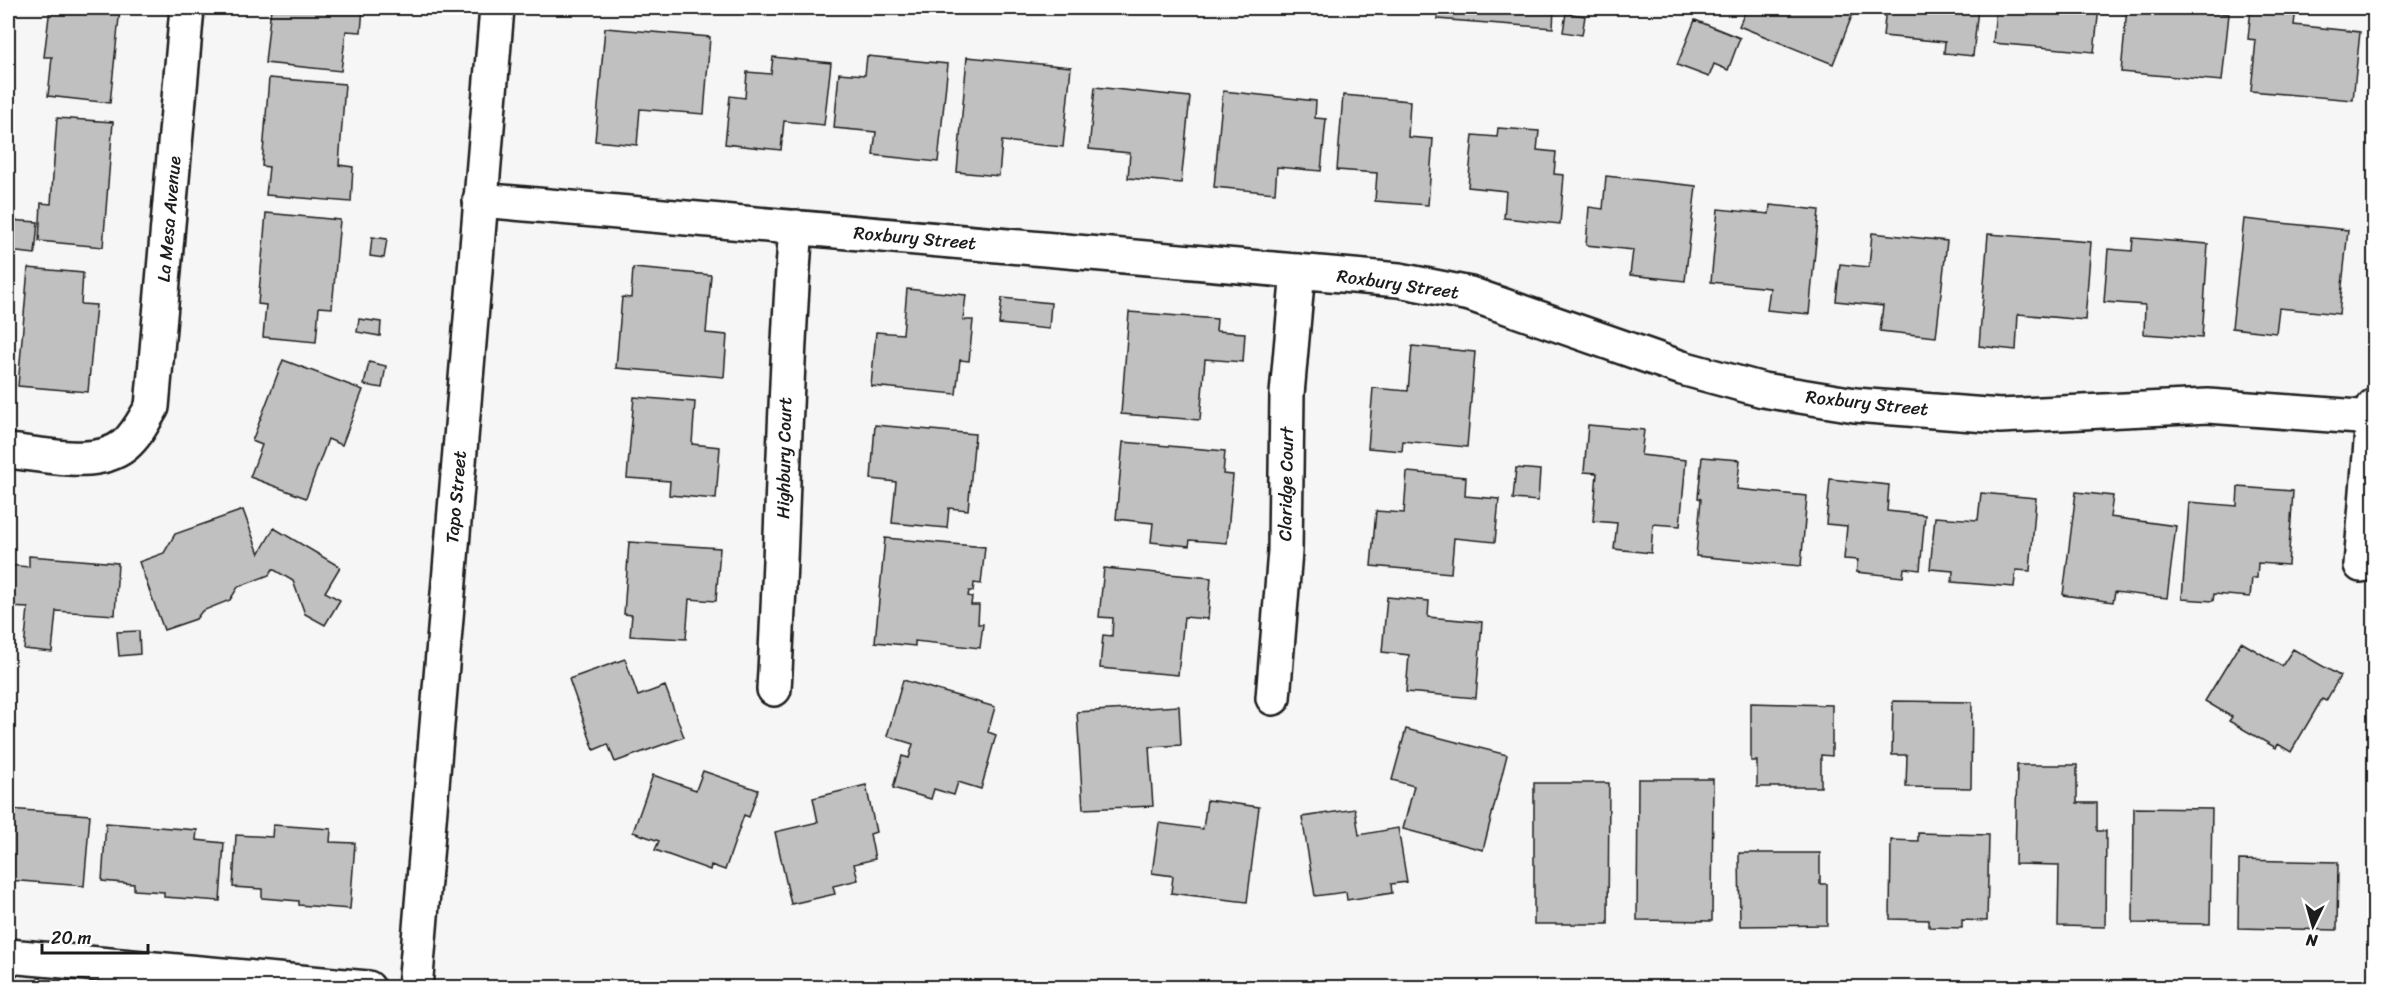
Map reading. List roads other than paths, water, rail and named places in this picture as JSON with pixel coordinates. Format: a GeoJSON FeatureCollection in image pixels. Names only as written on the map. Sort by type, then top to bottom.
{"type":"FeatureCollection","features":[{"type":"Feature","properties":{"kind":"street","name":"La Mesa Avenue"},"geometry":{"type":"LineString","coordinates":[[8,451],[79,457],[103,456],[124,446],[140,428],[152,407],[156,383],[187,8]]}},
{"type":"Feature","properties":{"kind":"street","name":"Tapo Street"},"geometry":{"type":"LineString","coordinates":[[415,987],[497,8]]}},
{"type":"Feature","properties":{"kind":"street","name":"Roxbury Street"},"geometry":{"type":"LineString","coordinates":[[480,200],[1399,280],[1470,294],[1682,368],[1763,390],[1855,405],[2000,416],[2208,406],[2374,412]]}},
{"type":"Feature","properties":{"kind":"street","name":"Highbury Court"},"geometry":{"type":"LineString","coordinates":[[774,689],[782,537],[786,363],[796,227]]}},
{"type":"Feature","properties":{"kind":"street","name":"Claridge Court"},"geometry":{"type":"LineString","coordinates":[[1273,698],[1285,551],[1287,394],[1298,271]]}},
{"type":"Feature","properties":{"kind":"street"},"geometry":{"type":"LineString","coordinates":[[2361,565],[2374,412]]}},
{"type":"Feature","properties":{"kind":"street"},"geometry":{"type":"LineString","coordinates":[[8,956],[368,987]]}}]}
